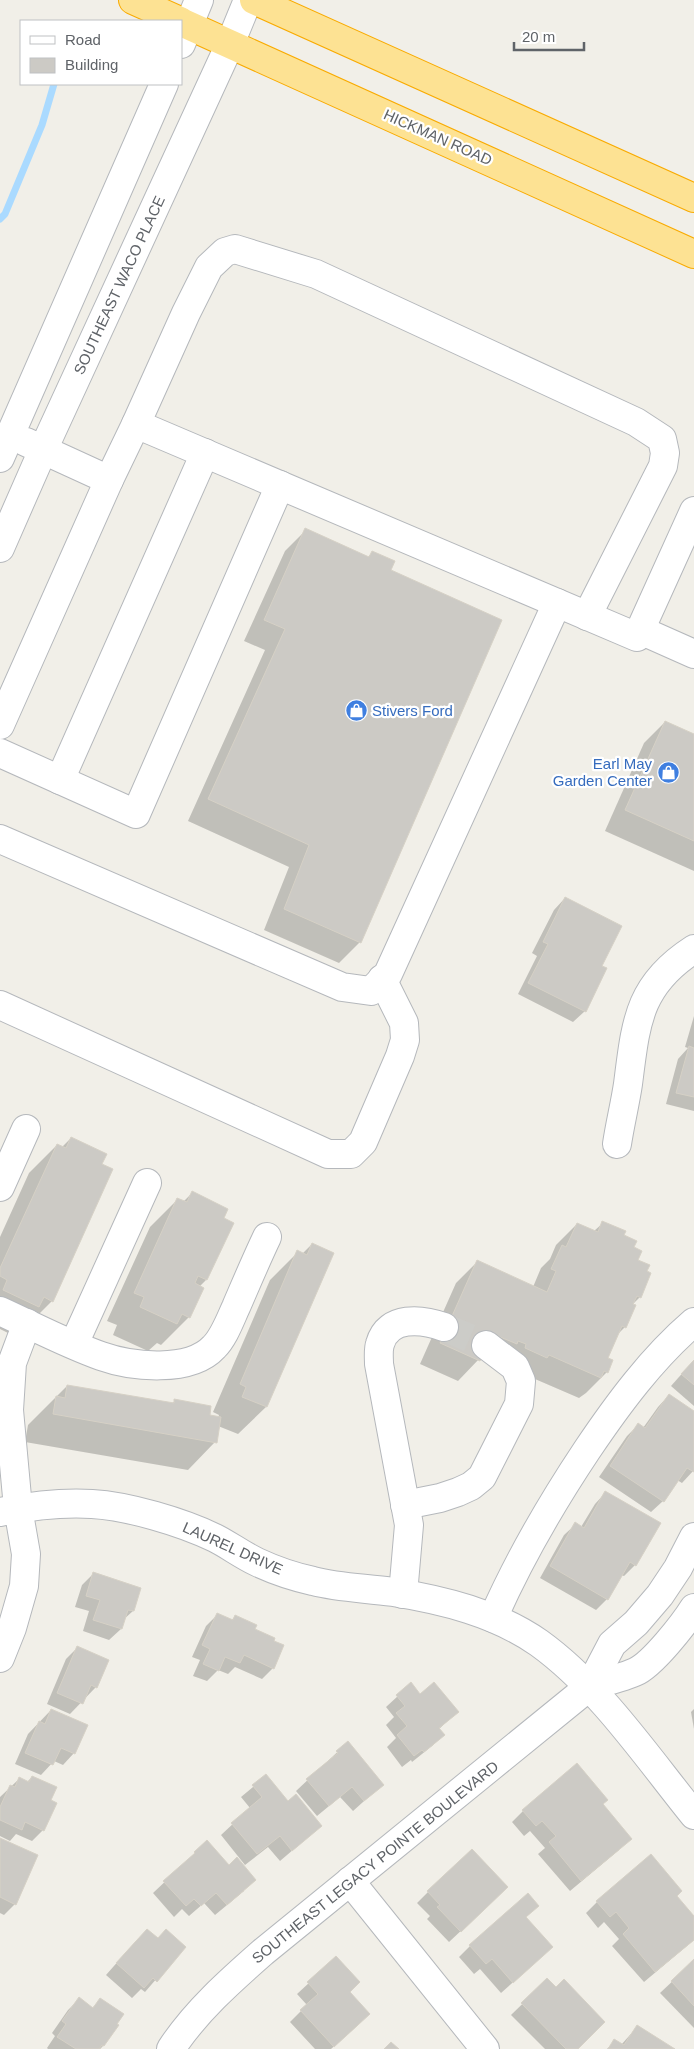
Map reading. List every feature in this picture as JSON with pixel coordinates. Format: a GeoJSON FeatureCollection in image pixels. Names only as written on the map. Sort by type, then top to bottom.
{"type":"FeatureCollection","features":[{"type":"Feature","properties":{"kind":"highway","name":"HICKMAN ROAD"},"geometry":{"type":"LineString","coordinates":[[133,0],[169,20]]}},
{"type":"Feature","properties":{"kind":"highway"},"geometry":{"type":"LineString","coordinates":[[254,0],[694,198]]}},
{"type":"Feature","properties":{"kind":"highway","name":"HICKMAN ROAD"},"geometry":{"type":"LineString","coordinates":[[183,28],[240,22],[694,254]]}},
{"type":"Feature","properties":{"kind":"street"},"geometry":{"type":"LineString","coordinates":[[183,28],[199,0]]}},
{"type":"Feature","properties":{"kind":"street","name":"SOUTHEAST WACO PLACE"},"geometry":{"type":"LineString","coordinates":[[0,548],[43,450],[240,22]]}},
{"type":"Feature","properties":{"kind":"street"},"geometry":{"type":"LineString","coordinates":[[109,480],[43,450],[3,441],[164,85]]}},
{"type":"Feature","properties":{"kind":"street"},"geometry":{"type":"LineString","coordinates":[[0,725],[186,312],[209,267],[225,252],[235,249],[316,274],[636,422],[662,439],[665,453],[663,466],[587,616]]}},
{"type":"Feature","properties":{"kind":"street"},"geometry":{"type":"LineString","coordinates":[[136,424],[637,637],[694,511]]}},
{"type":"Feature","properties":{"kind":"street"},"geometry":{"type":"LineString","coordinates":[[60,780],[205,453]]}},
{"type":"Feature","properties":{"kind":"street"},"geometry":{"type":"LineString","coordinates":[[0,753],[136,814],[280,485]]}},
{"type":"Feature","properties":{"kind":"street"},"geometry":{"type":"LineString","coordinates":[[0,840],[342,987],[371,991],[388,974],[557,603]]}},
{"type":"Feature","properties":{"kind":"street"},"geometry":{"type":"LineString","coordinates":[[640,630],[694,654]]}},
{"type":"Feature","properties":{"kind":"street"},"geometry":{"type":"LineString","coordinates":[[617,1144],[627,1090],[634,1030],[642,1005],[655,983],[672,964],[694,949]]}},
{"type":"Feature","properties":{"kind":"street"},"geometry":{"type":"LineString","coordinates":[[0,1005],[328,1154],[351,1154],[363,1142],[405,1040],[404,1023],[382,979]]}},
{"type":"Feature","properties":{"kind":"street"},"geometry":{"type":"LineString","coordinates":[[0,1187],[26,1129]]}},
{"type":"Feature","properties":{"kind":"street"},"geometry":{"type":"LineString","coordinates":[[74,1344],[147,1183]]}},
{"type":"Feature","properties":{"kind":"street"},"geometry":{"type":"LineString","coordinates":[[0,1311],[102,1356],[152,1365],[179,1365],[201,1358],[214,1347],[225,1330],[267,1237]]}},
{"type":"Feature","properties":{"kind":"street"},"geometry":{"type":"LineString","coordinates":[[402,1594],[409,1525],[379,1364],[380,1344],[390,1328],[407,1321],[430,1322],[444,1327]]}},
{"type":"Feature","properties":{"kind":"street"},"geometry":{"type":"LineString","coordinates":[[492,1618],[531,1540],[562,1488],[616,1407],[652,1365],[694,1322]]}},
{"type":"Feature","properties":{"kind":"street"},"geometry":{"type":"LineString","coordinates":[[0,1658],[12,1628],[24,1586],[26,1554],[9,1510],[4,1410],[12,1363],[27,1323]]}},
{"type":"Feature","properties":{"kind":"street"},"geometry":{"type":"LineString","coordinates":[[405,1505],[440,1498],[458,1492],[471,1486],[482,1477],[519,1404],[521,1381],[515,1367],[486,1345]]}},
{"type":"Feature","properties":{"kind":"street","name":"LAUREL DRIVE"},"geometry":{"type":"LineString","coordinates":[[9,1510],[55,1504],[92,1504],[130,1511],[172,1522],[215,1538],[256,1562],[313,1581],[350,1589],[402,1594],[437,1600],[492,1618],[538,1642],[590,1686],[694,1815]]}},
{"type":"Feature","properties":{"kind":"street","name":"SOUTHEAST LEGACY POINTE BOULEVARD"},"geometry":{"type":"LineString","coordinates":[[590,1686],[612,1644],[636,1623],[660,1595],[678,1568],[694,1536]]}},
{"type":"Feature","properties":{"kind":"street","name":"SOUTHEAST LEGACY POINTE BOULEVARD"},"geometry":{"type":"LineString","coordinates":[[171,2049],[178,2038],[225,1986],[263,1952],[590,1686],[637,1671],[660,1650],[694,1608]]}},
{"type":"Feature","properties":{"kind":"street"},"geometry":{"type":"LineString","coordinates":[[350,1881],[485,2049]]}},
{"type":"Feature","properties":{"kind":"building","name":"Stivers Ford"},"geometry":{"type":"Polygon","coordinates":[[[305,528],[369,557],[372,551],[395,561],[391,570],[502,620],[361,943],[284,909],[309,845],[208,799],[285,629],[264,620],[305,528]]]}},
{"type":"Feature","properties":{"kind":"building","name":"Earl May Garden Center"},"geometry":{"type":"Polygon","coordinates":[[[665,721],[694,734],[694,841],[625,810],[665,721]]]}},
{"type":"Feature","properties":{"kind":"building"},"geometry":{"type":"Polygon","coordinates":[[[565,897],[622,926],[602,966],[607,968],[586,1012],[528,983],[548,944],[543,942],[565,897]]]}},
{"type":"Feature","properties":{"kind":"building"},"geometry":{"type":"Polygon","coordinates":[[[689,1046],[694,1048],[694,1097],[676,1093],[689,1046]]]}},
{"type":"Feature","properties":{"kind":"building"},"geometry":{"type":"Polygon","coordinates":[[[71,1137],[107,1154],[102,1164],[113,1169],[53,1302],[44,1297],[39,1307],[3,1290],[7,1280],[0,1276],[0,1268],[57,1144],[66,1148],[71,1137]]]}},
{"type":"Feature","properties":{"kind":"building"},"geometry":{"type":"Polygon","coordinates":[[[192,1191],[228,1209],[224,1218],[234,1223],[207,1280],[198,1276],[195,1283],[204,1288],[190,1318],[182,1314],[177,1324],[140,1307],[144,1297],[134,1293],[177,1198],[187,1202],[192,1191]]]}},
{"type":"Feature","properties":{"kind":"building"},"geometry":{"type":"Polygon","coordinates":[[[602,1221],[626,1231],[624,1235],[637,1241],[634,1247],[642,1251],[638,1260],[650,1265],[647,1271],[651,1273],[641,1298],[637,1296],[633,1304],[636,1305],[626,1328],[622,1326],[608,1358],[613,1360],[608,1373],[604,1371],[601,1378],[549,1355],[547,1358],[525,1348],[526,1344],[518,1341],[517,1344],[493,1334],[480,1361],[440,1343],[477,1260],[547,1292],[556,1271],[551,1269],[562,1245],[566,1247],[577,1223],[598,1232],[602,1221]]]}},
{"type":"Feature","properties":{"kind":"building"},"geometry":{"type":"Polygon","coordinates":[[[312,1243],[334,1253],[267,1407],[242,1397],[246,1387],[240,1384],[297,1250],[307,1255],[312,1243]]]}},
{"type":"Feature","properties":{"kind":"building"},"geometry":{"type":"Polygon","coordinates":[[[694,1360],[694,1385],[681,1374],[694,1360]]]}},
{"type":"Feature","properties":{"kind":"building"},"geometry":{"type":"Polygon","coordinates":[[[67,1385],[174,1403],[174,1399],[211,1406],[210,1415],[221,1417],[217,1443],[53,1414],[56,1396],[65,1398],[67,1385]]]}},
{"type":"Feature","properties":{"kind":"building"},"geometry":{"type":"Polygon","coordinates":[[[669,1394],[694,1411],[694,1472],[687,1468],[664,1502],[610,1466],[638,1423],[645,1428],[669,1394]]]}},
{"type":"Feature","properties":{"kind":"building"},"geometry":{"type":"Polygon","coordinates":[[[605,1491],[661,1523],[636,1566],[630,1562],[608,1600],[550,1566],[575,1522],[584,1528],[605,1491]]]}},
{"type":"Feature","properties":{"kind":"building"},"geometry":{"type":"Polygon","coordinates":[[[93,1572],[141,1588],[134,1611],[128,1610],[122,1629],[93,1620],[100,1600],[86,1596],[93,1572]]]}},
{"type":"Feature","properties":{"kind":"building"},"geometry":{"type":"Polygon","coordinates":[[[217,1613],[233,1620],[235,1615],[257,1625],[255,1629],[275,1638],[274,1641],[284,1645],[274,1669],[244,1655],[240,1663],[225,1657],[219,1671],[203,1664],[210,1649],[202,1645],[217,1613]]]}},
{"type":"Feature","properties":{"kind":"building"},"geometry":{"type":"Polygon","coordinates":[[[77,1646],[109,1660],[97,1688],[91,1685],[83,1704],[57,1693],[77,1646]]]}},
{"type":"Feature","properties":{"kind":"building"},"geometry":{"type":"Polygon","coordinates":[[[411,1682],[420,1694],[434,1682],[459,1712],[439,1728],[445,1735],[424,1752],[422,1750],[414,1756],[397,1735],[407,1726],[396,1713],[405,1706],[396,1695],[411,1682]]]}},
{"type":"Feature","properties":{"kind":"building"},"geometry":{"type":"Polygon","coordinates":[[[51,1709],[88,1725],[75,1754],[61,1748],[53,1765],[25,1753],[39,1721],[45,1724],[51,1709]]]}},
{"type":"Feature","properties":{"kind":"building"},"geometry":{"type":"Polygon","coordinates":[[[348,1741],[384,1785],[364,1801],[352,1787],[329,1806],[306,1779],[338,1753],[336,1751],[348,1741]]]}},
{"type":"Feature","properties":{"kind":"building"},"geometry":{"type":"Polygon","coordinates":[[[577,1763],[608,1800],[603,1804],[632,1839],[581,1881],[549,1842],[556,1836],[542,1821],[536,1826],[522,1810],[577,1763]]]}},
{"type":"Feature","properties":{"kind":"building"},"geometry":{"type":"Polygon","coordinates":[[[266,1774],[288,1801],[296,1794],[322,1826],[292,1851],[280,1836],[257,1854],[231,1823],[262,1797],[252,1785],[266,1774]]]}},
{"type":"Feature","properties":{"kind":"building"},"geometry":{"type":"Polygon","coordinates":[[[32,1776],[57,1787],[51,1800],[57,1803],[44,1831],[25,1822],[22,1830],[0,1820],[0,1807],[10,1785],[15,1787],[19,1777],[29,1782],[32,1776]]]}},
{"type":"Feature","properties":{"kind":"building"},"geometry":{"type":"Polygon","coordinates":[[[0,1838],[38,1855],[16,1905],[0,1897],[0,1838]]]}},
{"type":"Feature","properties":{"kind":"building"},"geometry":{"type":"Polygon","coordinates":[[[207,1840],[229,1865],[237,1857],[256,1880],[227,1905],[216,1893],[201,1906],[194,1899],[186,1906],[163,1881],[207,1840]]]}},
{"type":"Feature","properties":{"kind":"building"},"geometry":{"type":"Polygon","coordinates":[[[472,1849],[508,1887],[461,1932],[437,1907],[440,1905],[427,1891],[472,1849]]]}},
{"type":"Feature","properties":{"kind":"building"},"geometry":{"type":"Polygon","coordinates":[[[651,1854],[682,1891],[677,1896],[694,1916],[694,1940],[655,1972],[623,1934],[629,1928],[616,1912],[610,1917],[596,1901],[651,1854]]]}},
{"type":"Feature","properties":{"kind":"building"},"geometry":{"type":"Polygon","coordinates":[[[528,1893],[539,1906],[526,1917],[553,1947],[513,1983],[492,1959],[486,1964],[469,1945],[528,1893]]]}},
{"type":"Feature","properties":{"kind":"building"},"geometry":{"type":"Polygon","coordinates":[[[147,1929],[158,1938],[166,1929],[186,1947],[157,1982],[153,1978],[144,1988],[116,1963],[147,1929]]]}},
{"type":"Feature","properties":{"kind":"building"},"geometry":{"type":"Polygon","coordinates":[[[336,1956],[360,1982],[350,1992],[370,2014],[334,2047],[300,2010],[318,1994],[307,1982],[336,1956]]]}},
{"type":"Feature","properties":{"kind":"building"},"geometry":{"type":"Polygon","coordinates":[[[694,1959],[694,2006],[671,1981],[694,1959]]]}},
{"type":"Feature","properties":{"kind":"building"},"geometry":{"type":"Polygon","coordinates":[[[547,1978],[556,1987],[564,1979],[605,2022],[578,2049],[566,2049],[521,2003],[547,1978]]]}},
{"type":"Feature","properties":{"kind":"building"},"geometry":{"type":"Polygon","coordinates":[[[79,1997],[93,2008],[100,1998],[124,2014],[117,2024],[119,2025],[104,2046],[102,2045],[99,2049],[76,2049],[57,2037],[66,2024],[62,2021],[79,1997]]]}},
{"type":"Feature","properties":{"kind":"building"},"geometry":{"type":"Polygon","coordinates":[[[637,2025],[675,2049],[608,2049],[614,2039],[624,2045],[637,2025]]]}},
{"type":"Feature","properties":{"kind":"building"},"geometry":{"type":"Polygon","coordinates":[[[391,2042],[399,2049],[384,2049],[391,2042]]]}},
{"type":"Feature","properties":{"kind":"waterway"},"geometry":{"type":"LineString","coordinates":[[0,219],[5,214],[42,125],[54,85]]}},
{"type":"Feature","properties":{"kind":"tunnel"},"geometry":{"type":"LineString","coordinates":[[444,1327],[486,1345]]}},
{"type":"Feature","properties":{"kind":"place","name":"Stivers Ford"},"geometry":{"type":"Point","coordinates":[356,710]}},
{"type":"Feature","properties":{"kind":"place","name":"Earl May Garden Center"},"geometry":{"type":"Point","coordinates":[668,772]}}]}
